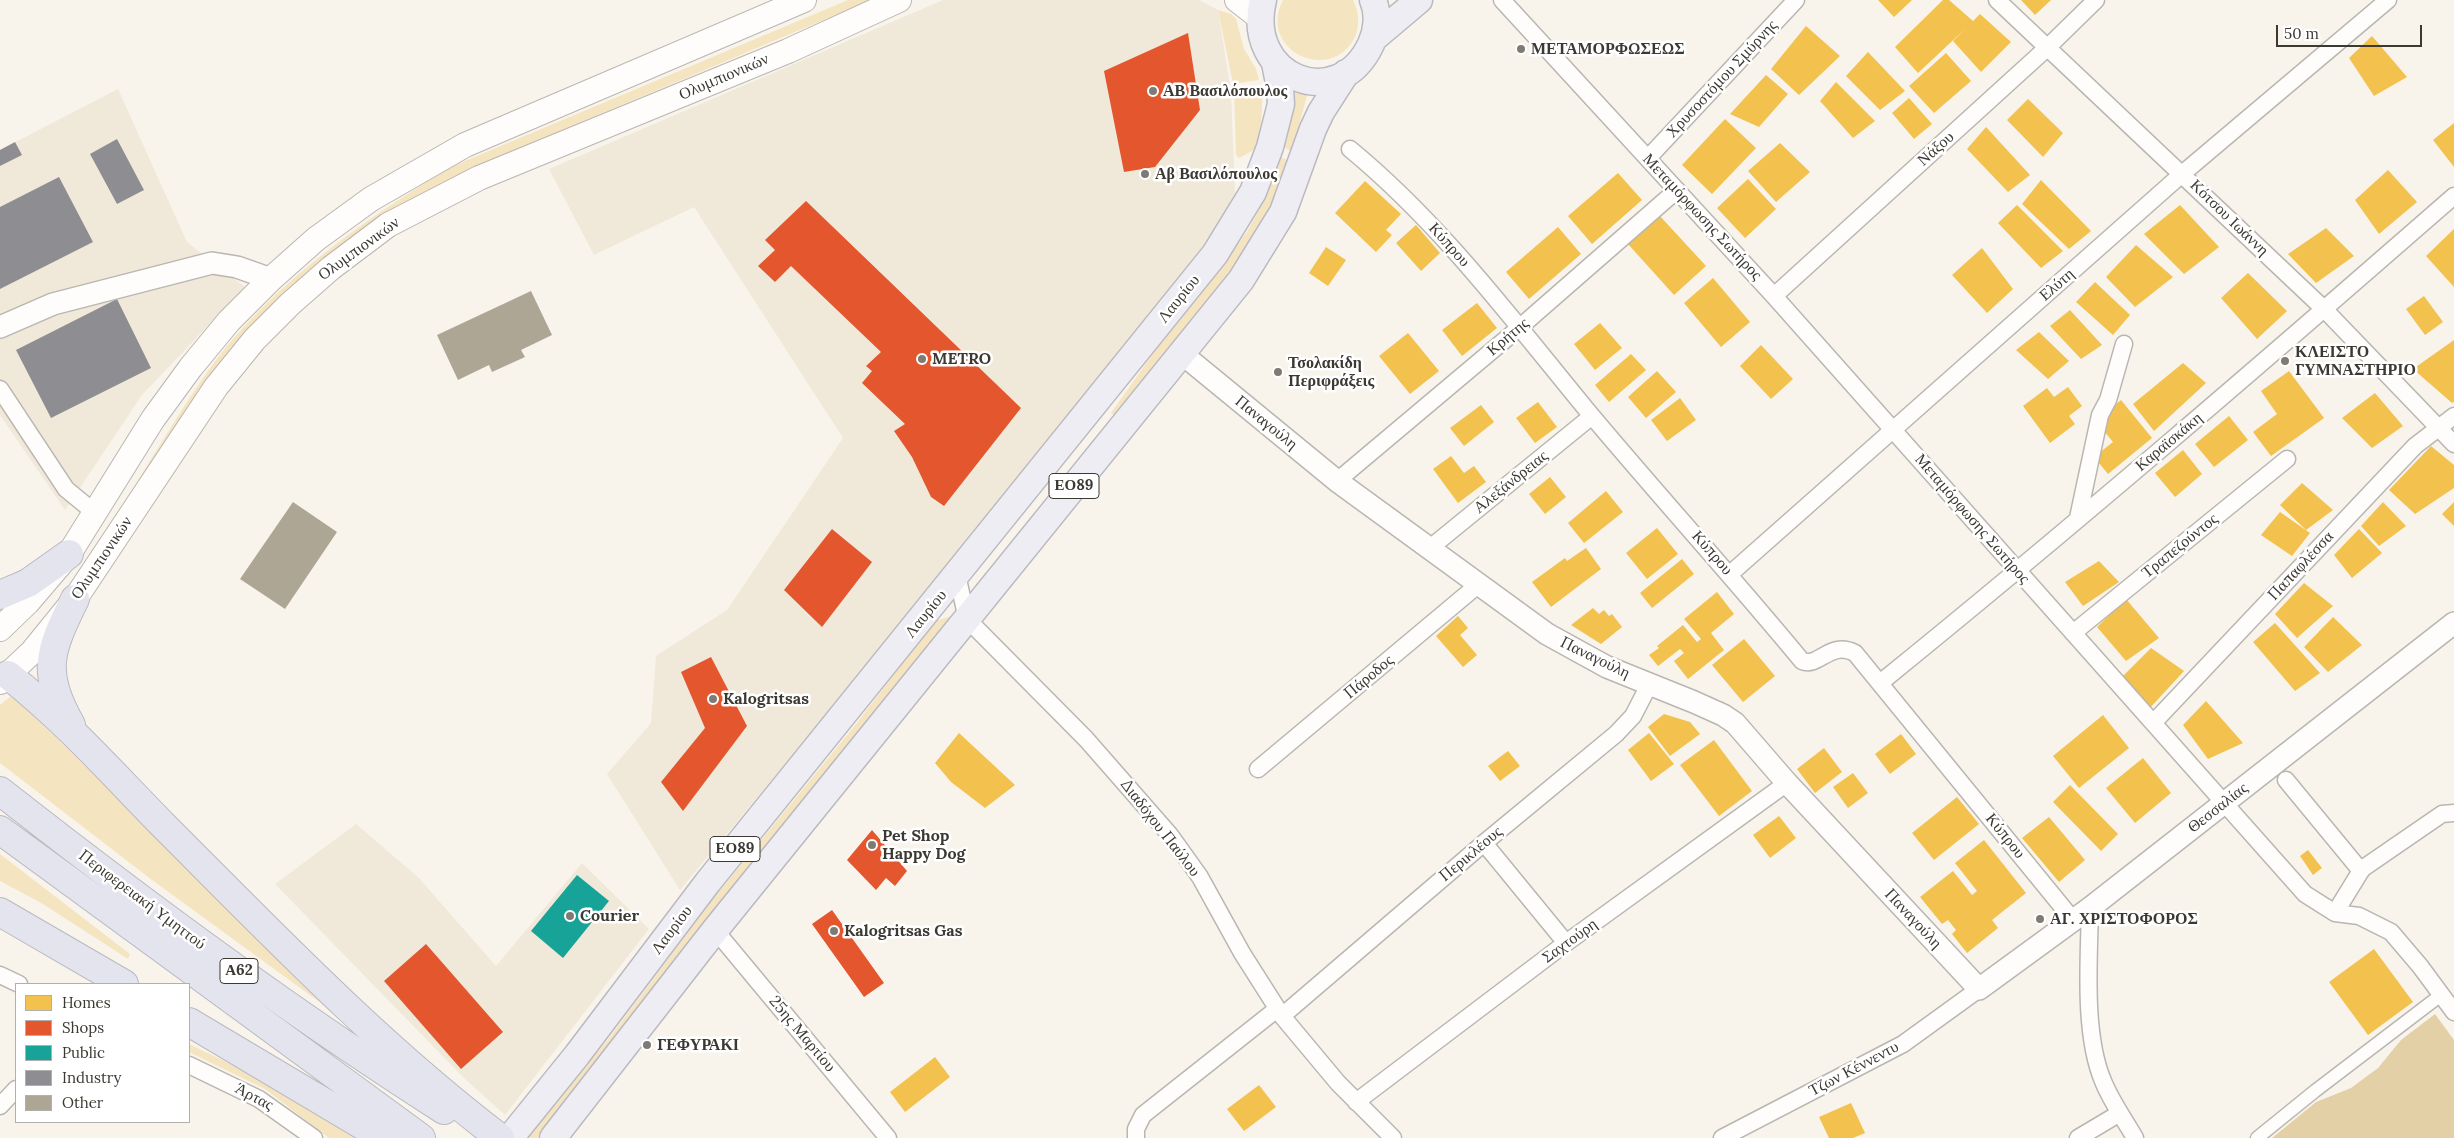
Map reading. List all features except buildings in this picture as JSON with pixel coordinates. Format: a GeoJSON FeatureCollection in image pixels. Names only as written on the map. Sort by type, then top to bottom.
{"type":"FeatureCollection","features":[{"type":"Feature","properties":{"kind":"highway"},"geometry":{"type":"LineString","coordinates":[[0,595],[28,583],[69,554]]}},
{"type":"Feature","properties":{"kind":"highway"},"geometry":{"type":"LineString","coordinates":[[75,599],[55,640],[51,667],[52,679],[61,707],[78,737]]}},
{"type":"Feature","properties":{"kind":"highway"},"geometry":{"type":"LineString","coordinates":[[3,677],[78,737],[365,1024],[473,1118],[509,1135]]}},
{"type":"Feature","properties":{"kind":"highway","name":"Περιφερειακή Υμηττού"},"geometry":{"type":"LineString","coordinates":[[0,791],[182,931],[333,1038],[487,1138]]}},
{"type":"Feature","properties":{"kind":"highway","name":"Περιφερειακή Υμηττού"},"geometry":{"type":"LineString","coordinates":[[0,830],[421,1138]]}},
{"type":"Feature","properties":{"kind":"highway"},"geometry":{"type":"LineString","coordinates":[[0,912],[122,983]]}},
{"type":"Feature","properties":{"kind":"highway"},"geometry":{"type":"LineString","coordinates":[[190,1023],[384,1138]]}},
{"type":"Feature","properties":{"kind":"main road","name":"Ολυμπιονικών"},"geometry":{"type":"LineString","coordinates":[[0,629],[28,602],[69,554],[153,419],[191,367],[229,322],[271,278],[316,239],[372,199],[465,145],[804,0]]}},
{"type":"Feature","properties":{"kind":"main road","name":"Ολυμπιονικών"},"geometry":{"type":"LineString","coordinates":[[3,677],[38,645],[75,599],[216,387],[254,339],[317,280],[388,225],[478,178],[788,51],[899,0]]}},
{"type":"Feature","properties":{"kind":"main road"},"geometry":{"type":"LineString","coordinates":[[1237,0],[1261,8]]}},
{"type":"Feature","properties":{"kind":"main road","name":"Λαυρίου"},"geometry":{"type":"LineString","coordinates":[[1373,0],[1377,14],[1374,38]]}},
{"type":"Feature","properties":{"kind":"main road","name":"Λαυρίου"},"geometry":{"type":"LineString","coordinates":[[563,1135],[715,930],[1241,280],[1263,248],[1283,212],[1321,112],[1346,73],[1363,58],[1374,38],[1419,0]]}},
{"type":"Feature","properties":{"kind":"main road","name":"Λαυρίου"},"geometry":{"type":"LineString","coordinates":[[509,1135],[708,882],[1191,285],[1231,231],[1253,192],[1270,147],[1281,104],[1275,63],[1261,36],[1261,8]]}},
{"type":"Feature","properties":{"kind":"main road","name":"Λαυρίου"},"geometry":{"type":"LineString","coordinates":[[1275,63],[1286,72],[1309,81],[1333,79],[1346,73]]}},
{"type":"Feature","properties":{"kind":"street","name":"Μεταμόρφωσης Σωτήρος"},"geometry":{"type":"LineString","coordinates":[[1502,0],[1774,296],[2305,894],[2335,914],[2359,916],[2391,932],[2420,966],[2454,1012]]}},
{"type":"Feature","properties":{"kind":"street","name":"Χρυσοστόμου Σμύρνης"},"geometry":{"type":"LineString","coordinates":[[1648,158],[1796,0]]}},
{"type":"Feature","properties":{"kind":"street","name":"Κότσου Ιωάννη"},"geometry":{"type":"LineString","coordinates":[[1997,0],[2325,310],[2436,428],[2454,444]]}},
{"type":"Feature","properties":{"kind":"street","name":"Νάξου"},"geometry":{"type":"LineString","coordinates":[[1774,296],[2048,47],[2096,0]]}},
{"type":"Feature","properties":{"kind":"street","name":"Ελύτη"},"geometry":{"type":"LineString","coordinates":[[1730,574],[2182,174],[2388,0]]}},
{"type":"Feature","properties":{"kind":"street","name":"Κύπρου"},"geometry":{"type":"LineString","coordinates":[[1350,149],[1390,182],[1474,272],[1592,416],[1730,574],[1802,661],[1811,661],[1834,649],[1848,649],[1855,653],[2082,914]]}},
{"type":"Feature","properties":{"kind":"street","name":"Κρήτης"},"geometry":{"type":"LineString","coordinates":[[1337,481],[1519,328],[1677,190]]}},
{"type":"Feature","properties":{"kind":"street","name":"Καραϊσκάκη"},"geometry":{"type":"LineString","coordinates":[[1880,683],[2018,572],[2078,518],[2325,310],[2454,196]]}},
{"type":"Feature","properties":{"kind":"street"},"geometry":{"type":"LineString","coordinates":[[0,327],[53,304],[212,263],[237,267],[271,278]]}},
{"type":"Feature","properties":{"kind":"street"},"geometry":{"type":"LineString","coordinates":[[2078,518],[2100,414],[2108,400],[2124,344]]}},
{"type":"Feature","properties":{"kind":"street","name":"Παναγούλη"},"geometry":{"type":"LineString","coordinates":[[1181,353],[1337,481],[1548,634],[1575,651],[1607,667],[1650,683],[1729,719],[1979,989]]}},
{"type":"Feature","properties":{"kind":"street"},"geometry":{"type":"LineString","coordinates":[[0,389],[66,489],[94,512]]}},
{"type":"Feature","properties":{"kind":"street","name":"Αλεξάνδρειας"},"geometry":{"type":"LineString","coordinates":[[1430,548],[1592,416]]}},
{"type":"Feature","properties":{"kind":"street","name":"Παπαφλέσσα"},"geometry":{"type":"LineString","coordinates":[[2154,722],[2415,446],[2454,416]]}},
{"type":"Feature","properties":{"kind":"street","name":"Τραπεζούντος"},"geometry":{"type":"LineString","coordinates":[[2073,633],[2287,459]]}},
{"type":"Feature","properties":{"kind":"street"},"geometry":{"type":"LineString","coordinates":[[957,575],[967,619]]}},
{"type":"Feature","properties":{"kind":"street","name":"Πάροδος"},"geometry":{"type":"LineString","coordinates":[[1258,769],[1479,584]]}},
{"type":"Feature","properties":{"kind":"street","name":"Διαδόχου Παύλου"},"geometry":{"type":"LineString","coordinates":[[967,619],[1086,739],[1170,835],[1200,878],[1242,953],[1279,1012],[1322,1066],[1394,1138]]}},
{"type":"Feature","properties":{"kind":"street","name":"Θεσσαλίας"},"geometry":{"type":"LineString","coordinates":[[1979,989],[2082,914],[2454,623]]}},
{"type":"Feature","properties":{"kind":"street","name":"Περικλέους"},"geometry":{"type":"LineString","coordinates":[[1136,1138],[1136,1129],[1144,1115],[1279,1012],[1616,734],[1633,716],[1650,683]]}},
{"type":"Feature","properties":{"kind":"street"},"geometry":{"type":"LineString","coordinates":[[2286,780],[2361,871]]}},
{"type":"Feature","properties":{"kind":"street","name":"Σαχτούρη"},"geometry":{"type":"LineString","coordinates":[[1356,1102],[1566,943],[1787,783]]}},
{"type":"Feature","properties":{"kind":"street"},"geometry":{"type":"LineString","coordinates":[[2335,914],[2361,871],[2442,814],[2454,813]]}},
{"type":"Feature","properties":{"kind":"street"},"geometry":{"type":"LineString","coordinates":[[1484,843],[1566,943]]}},
{"type":"Feature","properties":{"kind":"street"},"geometry":{"type":"LineString","coordinates":[[2082,914],[2088,968],[2092,1045],[2103,1080],[2135,1138]]}},
{"type":"Feature","properties":{"kind":"street","name":"25ης Μαρτίου"},"geometry":{"type":"LineString","coordinates":[[715,930],[888,1138]]}},
{"type":"Feature","properties":{"kind":"street"},"geometry":{"type":"LineString","coordinates":[[0,975],[17,983]]}},
{"type":"Feature","properties":{"kind":"street","name":"Τζων Κέννεντυ"},"geometry":{"type":"LineString","coordinates":[[1722,1138],[1903,1044],[1979,989]]}},
{"type":"Feature","properties":{"kind":"street"},"geometry":{"type":"LineString","coordinates":[[2257,1138],[2315,1091],[2441,995]]}},
{"type":"Feature","properties":{"kind":"street","name":"Άρτας"},"geometry":{"type":"LineString","coordinates":[[190,1065],[260,1098],[314,1138]]}},
{"type":"Feature","properties":{"kind":"street"},"geometry":{"type":"LineString","coordinates":[[0,1106],[15,1090]]}},
{"type":"Feature","properties":{"kind":"street"},"geometry":{"type":"LineString","coordinates":[[2078,1138],[2120,1113]]}},
{"type":"Feature","properties":{"kind":"shaded area"},"geometry":{"type":"Polygon","coordinates":[[[848,0],[871,0],[491,160],[427,191],[400,207],[332,258],[117,525],[134,488],[147,466],[191,396],[233,339],[282,289],[336,244],[365,223],[453,166],[848,0]]]}},
{"type":"Feature","properties":{"kind":"shaded area"},"geometry":{"type":"Polygon","coordinates":[[[943,0],[1199,0],[1218,10],[1231,92],[1235,193],[1224,219],[1085,395],[831,709],[680,890],[607,774],[651,723],[656,656],[727,610],[843,438],[694,207],[594,255],[549,169],[943,0]]]}},
{"type":"Feature","properties":{"kind":"shaded area"},"geometry":{"type":"Polygon","coordinates":[[[1283,0],[1353,0],[1358,18],[1358,28],[1355,37],[1344,51],[1330,59],[1314,60],[1300,55],[1288,46],[1280,33],[1278,18],[1283,0]]]}},
{"type":"Feature","properties":{"kind":"shaded area"},"geometry":{"type":"Polygon","coordinates":[[[1218,10],[1231,14],[1236,19],[1244,49],[1256,69],[1259,80],[1233,84],[1218,10]]]}},
{"type":"Feature","properties":{"kind":"shaded area"},"geometry":{"type":"Polygon","coordinates":[[[1263,86],[1261,123],[1256,149],[1239,158],[1236,155],[1234,91],[1263,86]]]}},
{"type":"Feature","properties":{"kind":"shaded area"},"geometry":{"type":"Polygon","coordinates":[[[118,89],[187,242],[245,287],[142,395],[65,510],[0,415],[0,150],[118,89]]]}},
{"type":"Feature","properties":{"kind":"shaded area"},"geometry":{"type":"Polygon","coordinates":[[[1293,89],[1308,92],[1292,151],[1283,147],[1293,89]]]}},
{"type":"Feature","properties":{"kind":"shaded area"},"geometry":{"type":"Polygon","coordinates":[[[1280,157],[1290,161],[1278,195],[1240,259],[1114,415],[1111,413],[1154,352],[1247,232],[1269,191],[1280,157]]]}},
{"type":"Feature","properties":{"kind":"shaded area"},"geometry":{"type":"Polygon","coordinates":[[[955,615],[617,1043],[537,1138],[527,1136],[610,1037],[713,899],[856,724],[935,621],[955,615]]]}},
{"type":"Feature","properties":{"kind":"shaded area"},"geometry":{"type":"Polygon","coordinates":[[[12,695],[351,1025],[152,880],[0,763],[0,705],[12,695]]]}},
{"type":"Feature","properties":{"kind":"shaded area"},"geometry":{"type":"Polygon","coordinates":[[[356,824],[418,877],[496,966],[582,863],[649,929],[505,1115],[465,1079],[275,884],[356,824]]]}},
{"type":"Feature","properties":{"kind":"shaded area"},"geometry":{"type":"Polygon","coordinates":[[[0,854],[130,954],[128,959],[43,904],[0,881],[0,854]]]}},
{"type":"Feature","properties":{"kind":"shaded area"},"geometry":{"type":"Polygon","coordinates":[[[2435,1014],[2454,1040],[2454,1138],[2272,1138],[2316,1102],[2351,1088],[2378,1068],[2401,1040],[2435,1014]]]}},
{"type":"Feature","properties":{"kind":"shaded area"},"geometry":{"type":"Polygon","coordinates":[[[190,1044],[253,1075],[364,1138],[329,1138],[265,1089],[190,1052],[190,1044]]]}},
{"type":"Feature","properties":{"kind":"place","name":"ΜΕΤΑΜΟΡΦΩΣΕΩΣ"},"geometry":{"type":"Point","coordinates":[1521,49]}},
{"type":"Feature","properties":{"kind":"place","name":"ΑΒ Βασιλόπουλος"},"geometry":{"type":"Point","coordinates":[1153,91]}},
{"type":"Feature","properties":{"kind":"place","name":"Αβ Βασιλόπουλος"},"geometry":{"type":"Point","coordinates":[1145,174]}},
{"type":"Feature","properties":{"kind":"place","name":"METRO"},"geometry":{"type":"Point","coordinates":[922,359]}},
{"type":"Feature","properties":{"kind":"place","name":"ΚΛΕΙΣΤΟ ΓΥΜΝΑΣΤΗΡΙΟ"},"geometry":{"type":"Point","coordinates":[2285,361]}},
{"type":"Feature","properties":{"kind":"place","name":"Τσολακίδη Περιφράξεις"},"geometry":{"type":"Point","coordinates":[1278,372]}},
{"type":"Feature","properties":{"kind":"place","name":"Kalogritsas"},"geometry":{"type":"Point","coordinates":[713,699]}},
{"type":"Feature","properties":{"kind":"place","name":"Pet Shop Happy Dog"},"geometry":{"type":"Point","coordinates":[872,845]}},
{"type":"Feature","properties":{"kind":"place","name":"Courier"},"geometry":{"type":"Point","coordinates":[570,916]}},
{"type":"Feature","properties":{"kind":"place","name":"ΑΓ. ΧΡΙΣΤΟΦΟΡΟΣ"},"geometry":{"type":"Point","coordinates":[2040,919]}},
{"type":"Feature","properties":{"kind":"place","name":"Kalogritsas Gas"},"geometry":{"type":"Point","coordinates":[834,931]}},
{"type":"Feature","properties":{"kind":"place","name":"ΓΕΦΥΡΑΚΙ"},"geometry":{"type":"Point","coordinates":[647,1045]}}]}
